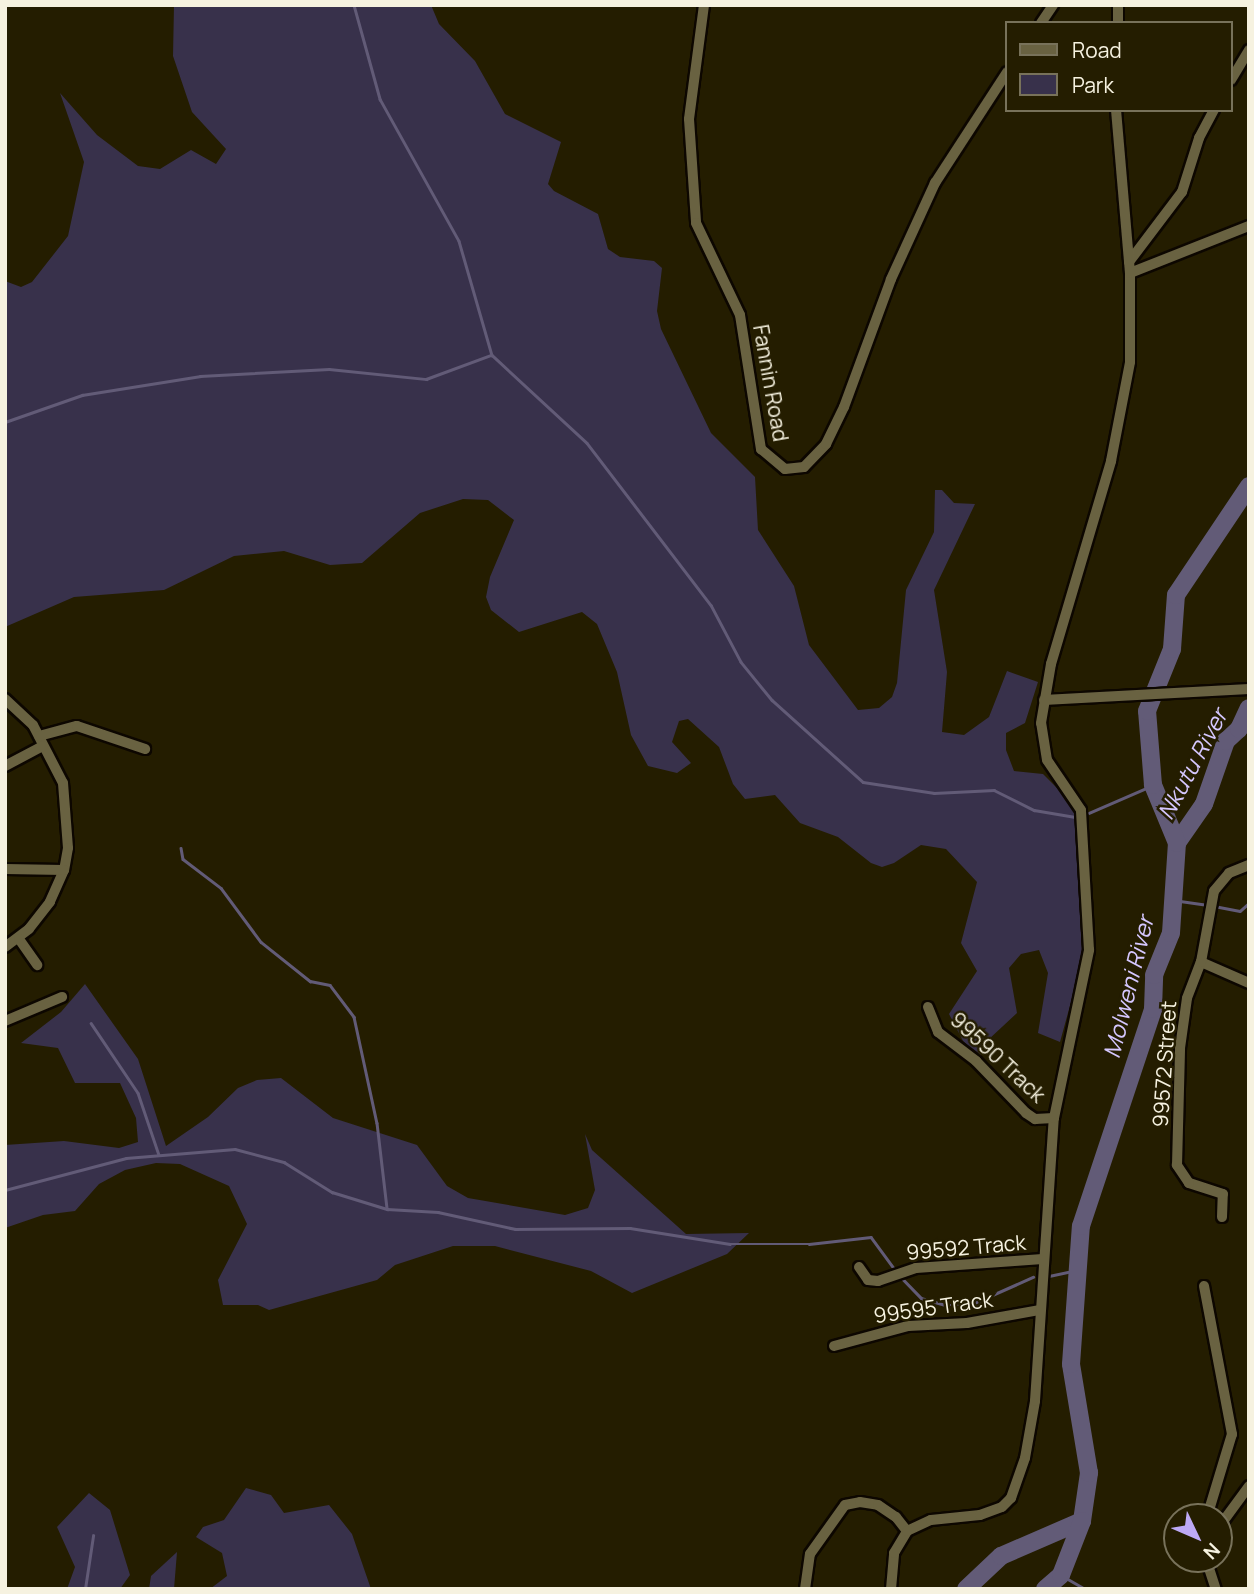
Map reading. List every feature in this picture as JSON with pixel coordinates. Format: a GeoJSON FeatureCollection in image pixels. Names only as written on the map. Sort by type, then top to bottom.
{"type":"FeatureCollection","features":[{"type":"Feature","properties":{"kind":"street","name":"Fannin Road"},"geometry":{"type":"LineString","coordinates":[[704,5],[689,119],[696,223],[740,314],[761,449],[785,469],[804,467],[826,444],[848,398],[891,279],[935,183],[1006,74]]}},
{"type":"Feature","properties":{"kind":"street"},"geometry":{"type":"LineString","coordinates":[[1042,21],[1053,5]]}},
{"type":"Feature","properties":{"kind":"street"},"geometry":{"type":"LineString","coordinates":[[1233,77],[1249,50]]}},
{"type":"Feature","properties":{"kind":"street"},"geometry":{"type":"LineString","coordinates":[[891,1589],[894,1553],[906,1531],[931,1520],[980,1516],[1002,1507],[1011,1498],[1025,1458],[1035,1401],[1039,1310],[1054,1118],[1089,950],[1085,830],[1074,795],[1047,760],[1041,738],[1044,700],[1111,461],[1130,362],[1129,268],[1116,112]]}},
{"type":"Feature","properties":{"kind":"street"},"geometry":{"type":"LineString","coordinates":[[1129,268],[1182,192],[1199,138],[1213,112]]}},
{"type":"Feature","properties":{"kind":"street"},"geometry":{"type":"LineString","coordinates":[[1129,268],[1249,226]]}},
{"type":"Feature","properties":{"kind":"street"},"geometry":{"type":"LineString","coordinates":[[1044,700],[1249,689]]}},
{"type":"Feature","properties":{"kind":"street"},"geometry":{"type":"LineString","coordinates":[[5,699],[25,714],[66,792],[64,870],[40,916],[19,940],[5,947]]}},
{"type":"Feature","properties":{"kind":"street"},"geometry":{"type":"LineString","coordinates":[[5,766],[41,741],[77,726],[145,749]]}},
{"type":"Feature","properties":{"kind":"street","name":"99572 Street"},"geometry":{"type":"LineString","coordinates":[[1222,1217],[1223,1194],[1189,1183],[1177,1165],[1180,1048],[1188,994],[1201,962],[1217,884],[1249,866]]}},
{"type":"Feature","properties":{"kind":"street"},"geometry":{"type":"LineString","coordinates":[[5,869],[64,870]]}},
{"type":"Feature","properties":{"kind":"street"},"geometry":{"type":"LineString","coordinates":[[19,940],[37,965]]}},
{"type":"Feature","properties":{"kind":"street"},"geometry":{"type":"LineString","coordinates":[[1201,962],[1249,983]]}},
{"type":"Feature","properties":{"kind":"street"},"geometry":{"type":"LineString","coordinates":[[5,1021],[62,997]]}},
{"type":"Feature","properties":{"kind":"street","name":"99590 Track"},"geometry":{"type":"LineString","coordinates":[[928,1007],[938,1031],[976,1061],[1026,1113],[1035,1119],[1054,1118]]}},
{"type":"Feature","properties":{"kind":"street","name":"99592 Track"},"geometry":{"type":"LineString","coordinates":[[859,1267],[868,1280],[878,1281],[916,1268],[1043,1259]]}},
{"type":"Feature","properties":{"kind":"street"},"geometry":{"type":"LineString","coordinates":[[1205,1286],[1231,1434],[1211,1503]]}},
{"type":"Feature","properties":{"kind":"street","name":"99595 Track"},"geometry":{"type":"LineString","coordinates":[[834,1346],[908,1326],[967,1323],[1039,1310]]}},
{"type":"Feature","properties":{"kind":"street"},"geometry":{"type":"LineString","coordinates":[[1233,1508],[1249,1486]]}},
{"type":"Feature","properties":{"kind":"street"},"geometry":{"type":"LineString","coordinates":[[805,1585],[810,1554],[845,1506],[860,1502],[878,1505],[896,1517],[906,1531]]}},
{"type":"Feature","properties":{"kind":"green space"},"geometry":{"type":"Polygon","coordinates":[[[174,5],[431,5],[439,24],[475,61],[505,114],[561,142],[548,184],[554,191],[598,214],[608,249],[620,257],[654,261],[662,268],[657,311],[661,329],[711,433],[755,477],[758,530],[794,586],[809,645],[858,710],[879,708],[892,697],[897,683],[906,590],[934,532],[935,490],[942,490],[954,503],[975,504],[934,590],[947,672],[942,732],[964,735],[989,717],[1007,671],[1038,682],[1025,723],[1006,733],[1006,750],[1014,771],[1043,774],[1068,799],[1079,821],[1084,955],[1060,1042],[1038,1033],[1048,973],[1039,950],[1021,954],[1009,968],[1017,1013],[988,1040],[980,1058],[963,1041],[949,1014],[977,971],[961,943],[977,882],[946,849],[921,845],[894,863],[882,867],[871,863],[838,837],[800,823],[775,795],[745,799],[733,784],[719,747],[688,719],[679,721],[672,742],[691,763],[677,773],[648,766],[631,735],[617,672],[597,624],[582,612],[519,632],[491,610],[486,597],[490,577],[514,520],[488,500],[463,499],[420,513],[362,563],[330,565],[284,551],[234,556],[164,590],[74,597],[5,627],[5,281],[21,287],[32,282],[68,236],[84,162],[60,93],[97,135],[138,166],[160,169],[191,150],[216,164],[226,149],[192,112],[173,56],[174,5]]]}},
{"type":"Feature","properties":{"kind":"green space"},"geometry":{"type":"Polygon","coordinates":[[[85,984],[138,1059],[166,1146],[208,1117],[238,1088],[257,1080],[281,1078],[333,1118],[417,1145],[447,1186],[468,1198],[565,1215],[588,1208],[595,1190],[585,1134],[592,1150],[686,1234],[749,1233],[727,1254],[632,1293],[591,1271],[495,1246],[453,1246],[395,1265],[377,1280],[269,1310],[258,1305],[223,1305],[218,1280],[247,1224],[229,1186],[180,1164],[156,1163],[125,1170],[99,1184],[75,1211],[43,1215],[5,1228],[5,1145],[64,1141],[119,1148],[138,1142],[136,1118],[120,1083],[75,1083],[58,1048],[21,1043],[61,1012],[85,984]]]}},
{"type":"Feature","properties":{"kind":"green space"},"geometry":{"type":"Polygon","coordinates":[[[246,1488],[271,1495],[284,1513],[329,1505],[352,1534],[371,1589],[210,1589],[227,1576],[222,1553],[196,1537],[203,1527],[224,1520],[246,1488]]]}},
{"type":"Feature","properties":{"kind":"green space"},"geometry":{"type":"Polygon","coordinates":[[[89,1493],[110,1510],[130,1575],[120,1589],[67,1589],[75,1567],[57,1527],[89,1493]]]}},
{"type":"Feature","properties":{"kind":"green space"},"geometry":{"type":"Polygon","coordinates":[[[177,1552],[174,1589],[149,1589],[151,1576],[177,1552]]]}},
{"type":"Feature","properties":{"kind":"waterway"},"geometry":{"type":"LineString","coordinates":[[354,5],[380,99],[459,241],[492,355],[587,443],[711,605],[741,662],[772,700],[863,782],[934,793],[994,790],[1034,810],[1076,817]]}},
{"type":"Feature","properties":{"kind":"waterway"},"geometry":{"type":"LineString","coordinates":[[5,422],[82,395],[200,376],[329,369],[426,379],[491,355]]}},
{"type":"Feature","properties":{"kind":"waterway","name":"Molweni River"},"geometry":{"type":"LineString","coordinates":[[966,1589],[1001,1556],[1082,1521],[1089,1473],[1071,1364],[1081,1226],[1153,1009],[1154,975],[1171,933],[1177,843],[1153,785],[1147,711],[1172,649],[1176,595],[1249,486]]}},
{"type":"Feature","properties":{"kind":"waterway","name":"Nkutu River"},"geometry":{"type":"LineString","coordinates":[[1177,843],[1204,804],[1226,741],[1239,729],[1249,708]]}},
{"type":"Feature","properties":{"kind":"waterway"},"geometry":{"type":"LineString","coordinates":[[1089,813],[1153,785]]}},
{"type":"Feature","properties":{"kind":"waterway"},"geometry":{"type":"LineString","coordinates":[[181,848],[183,859],[221,888],[261,942],[310,981],[330,985],[354,1017],[377,1123],[387,1208]]}},
{"type":"Feature","properties":{"kind":"waterway"},"geometry":{"type":"LineString","coordinates":[[1173,900],[1208,905]]}},
{"type":"Feature","properties":{"kind":"waterway"},"geometry":{"type":"LineString","coordinates":[[1214,906],[1240,911],[1249,903]]}},
{"type":"Feature","properties":{"kind":"waterway"},"geometry":{"type":"LineString","coordinates":[[91,1023],[138,1093],[159,1155]]}},
{"type":"Feature","properties":{"kind":"waterway"},"geometry":{"type":"LineString","coordinates":[[5,1190],[126,1158],[235,1149],[284,1162],[332,1192],[387,1209],[438,1212],[515,1229],[630,1228],[730,1244],[809,1244],[871,1237],[896,1271]]}},
{"type":"Feature","properties":{"kind":"waterway"},"geometry":{"type":"LineString","coordinates":[[1049,1276],[1077,1270]]}},
{"type":"Feature","properties":{"kind":"waterway"},"geometry":{"type":"LineString","coordinates":[[900,1276],[921,1298],[945,1305],[970,1305],[1033,1277]]}},
{"type":"Feature","properties":{"kind":"waterway","name":"Molweni River"},"geometry":{"type":"LineString","coordinates":[[1045,1589],[1061,1575],[1082,1521]]}},
{"type":"Feature","properties":{"kind":"waterway"},"geometry":{"type":"LineString","coordinates":[[85,1589],[93,1536]]}},
{"type":"Feature","properties":{"kind":"waterway"},"geometry":{"type":"LineString","coordinates":[[1061,1575],[1085,1589]]}}]}
